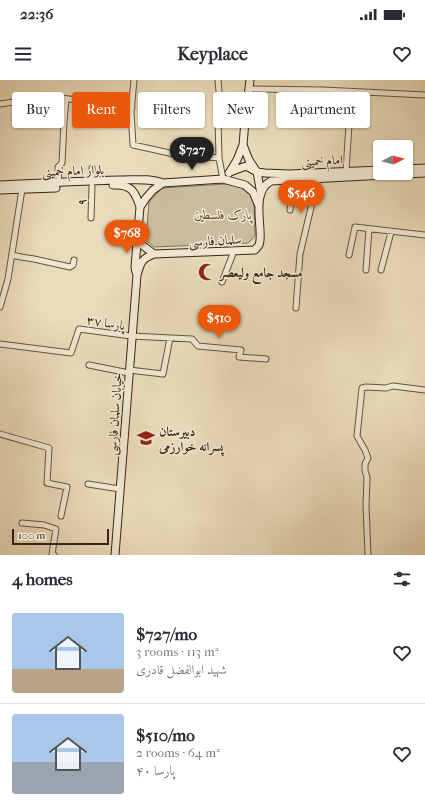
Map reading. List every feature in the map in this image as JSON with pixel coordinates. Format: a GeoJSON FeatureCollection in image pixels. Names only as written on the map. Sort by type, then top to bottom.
{"type":"FeatureCollection","features":[{"type":"Feature","properties":{"kind":"main road"},"geometry":{"type":"LineString","coordinates":[[249,92],[250,80]]}},
{"type":"Feature","properties":{"kind":"main road"},"geometry":{"type":"LineString","coordinates":[[223,179],[230,172],[237,160],[243,145],[244,128]]}},
{"type":"Feature","properties":{"kind":"main road"},"geometry":{"type":"LineString","coordinates":[[243,145],[249,160],[261,172],[261,194]]}},
{"type":"Feature","properties":{"kind":"main road","name":"امام خمینی"},"geometry":{"type":"LineString","coordinates":[[230,172],[246,166],[261,172],[289,174],[373,170]]}},
{"type":"Feature","properties":{"kind":"main road"},"geometry":{"type":"LineString","coordinates":[[413,169],[425,168]]}},
{"type":"Feature","properties":{"kind":"main road","name":"امام خمینی"},"geometry":{"type":"LineString","coordinates":[[261,194],[267,183],[272,181],[425,173]]}},
{"type":"Feature","properties":{"kind":"main road","name":"بلوار امام خمینی"},"geometry":{"type":"LineString","coordinates":[[0,190],[147,180],[156,180],[163,183],[223,179],[245,185],[253,192],[259,204]]}},
{"type":"Feature","properties":{"kind":"main road","name":"بلوار امام خمینی"},"geometry":{"type":"LineString","coordinates":[[0,185],[58,183],[121,184],[136,194],[140,207]]}},
{"type":"Feature","properties":{"kind":"main road"},"geometry":{"type":"LineString","coordinates":[[137,275],[135,267],[140,207],[153,190],[163,183]]}},
{"type":"Feature","properties":{"kind":"main road","name":"سلمان فارسی"},"geometry":{"type":"LineString","coordinates":[[154,254],[255,250],[259,245],[260,239],[259,204],[261,194]]}},
{"type":"Feature","properties":{"kind":"main road"},"geometry":{"type":"LineString","coordinates":[[138,231],[142,245],[154,254]]}},
{"type":"Feature","properties":{"kind":"main road"},"geometry":{"type":"LineString","coordinates":[[137,275],[142,260],[154,254]]}},
{"type":"Feature","properties":{"kind":"main road","name":"خیابان سلمان فارسی"},"geometry":{"type":"LineString","coordinates":[[115,555],[137,275]]}},
{"type":"Feature","properties":{"kind":"street"},"geometry":{"type":"LineString","coordinates":[[134,80],[132,107],[133,145],[174,154],[219,158]]}},
{"type":"Feature","properties":{"kind":"street"},"geometry":{"type":"LineString","coordinates":[[218,80],[219,92]]}},
{"type":"Feature","properties":{"kind":"street"},"geometry":{"type":"LineString","coordinates":[[249,89],[323,90],[425,95]]}},
{"type":"Feature","properties":{"kind":"street"},"geometry":{"type":"LineString","coordinates":[[0,104],[20,101],[34,101],[44,98],[66,98],[132,107]]}},
{"type":"Feature","properties":{"kind":"street"},"geometry":{"type":"LineString","coordinates":[[58,183],[58,167],[62,163],[66,98]]}},
{"type":"Feature","properties":{"kind":"street"},"geometry":{"type":"LineString","coordinates":[[218,128],[219,158],[223,179]]}},
{"type":"Feature","properties":{"kind":"street"},"geometry":{"type":"LineString","coordinates":[[346,171],[349,128]]}},
{"type":"Feature","properties":{"kind":"street","name":"۹"},"geometry":{"type":"LineString","coordinates":[[91,218],[92,168]]}},
{"type":"Feature","properties":{"kind":"street"},"geometry":{"type":"LineString","coordinates":[[296,308],[300,254],[318,178]]}},
{"type":"Feature","properties":{"kind":"street"},"geometry":{"type":"LineString","coordinates":[[290,210],[295,179]]}},
{"type":"Feature","properties":{"kind":"street"},"geometry":{"type":"LineString","coordinates":[[0,307],[8,280],[22,189]]}},
{"type":"Feature","properties":{"kind":"street"},"geometry":{"type":"LineString","coordinates":[[349,255],[355,227],[425,235]]}},
{"type":"Feature","properties":{"kind":"street"},"geometry":{"type":"LineString","coordinates":[[366,270],[369,229]]}},
{"type":"Feature","properties":{"kind":"street"},"geometry":{"type":"LineString","coordinates":[[381,270],[391,232]]}},
{"type":"Feature","properties":{"kind":"street"},"geometry":{"type":"LineString","coordinates":[[222,282],[234,251]]}},
{"type":"Feature","properties":{"kind":"street"},"geometry":{"type":"LineString","coordinates":[[12,255],[34,258],[70,267],[73,265],[74,260]]}},
{"type":"Feature","properties":{"kind":"street","name":"پارسا ۳۷"},"geometry":{"type":"LineString","coordinates":[[0,344],[71,353],[79,328],[132,336]]}},
{"type":"Feature","properties":{"kind":"street"},"geometry":{"type":"LineString","coordinates":[[132,336],[192,339],[198,346],[241,350],[240,357],[266,359]]}},
{"type":"Feature","properties":{"kind":"street"},"geometry":{"type":"LineString","coordinates":[[89,365],[163,374],[170,338]]}},
{"type":"Feature","properties":{"kind":"street"},"geometry":{"type":"LineString","coordinates":[[368,555],[366,506],[367,477],[365,471],[365,464],[368,458],[357,436],[362,388],[386,388],[393,386],[425,390]]}},
{"type":"Feature","properties":{"kind":"street"},"geometry":{"type":"LineString","coordinates":[[0,434],[49,448],[47,483],[68,487],[61,516]]}},
{"type":"Feature","properties":{"kind":"street"},"geometry":{"type":"LineString","coordinates":[[88,484],[120,489]]}},
{"type":"Feature","properties":{"kind":"street"},"geometry":{"type":"LineString","coordinates":[[22,523],[44,525],[56,529],[53,554]]}},
{"type":"Feature","properties":{"kind":"green space","name":"پارک فلسطین"},"geometry":{"type":"Polygon","coordinates":[[[225,184],[245,187],[254,195],[255,236],[248,243],[154,247],[146,240],[149,202],[162,188],[225,184]]]}},
{"type":"Feature","properties":{"kind":"place","name":"مسجد جامع ولیعصر"},"geometry":{"type":"Point","coordinates":[207,272]}},
{"type":"Feature","properties":{"kind":"place","name":"دبیرستان پسرانه خوارزمی"},"geometry":{"type":"Point","coordinates":[146,438]}}]}
